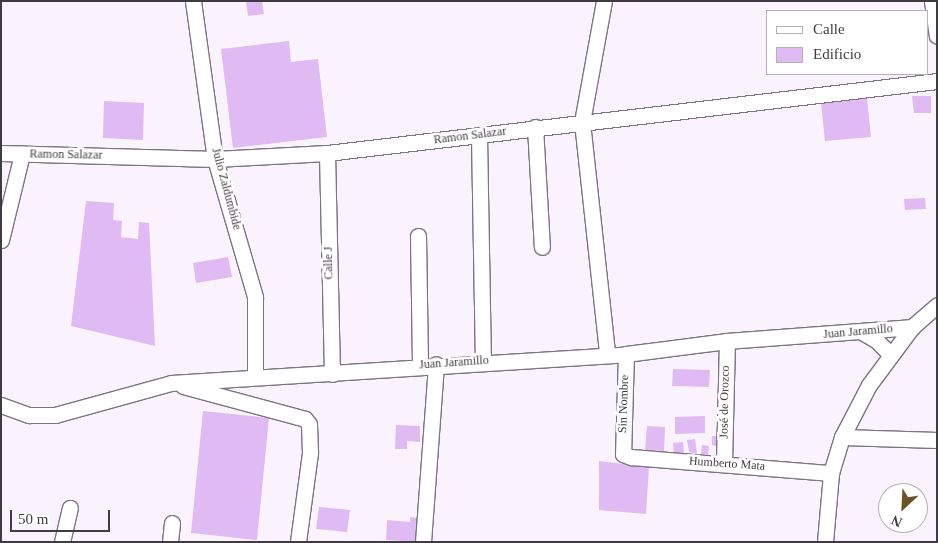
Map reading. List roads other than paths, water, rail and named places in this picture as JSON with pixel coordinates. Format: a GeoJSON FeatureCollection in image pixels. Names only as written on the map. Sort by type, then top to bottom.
{"type":"FeatureCollection","features":[{"type":"Feature","properties":{"kind":"street","name":"Julio Zaldumbide"},"geometry":{"type":"LineString","coordinates":[[193,1],[215,159],[255,297],[255,375]]}},
{"type":"Feature","properties":{"kind":"street"},"geometry":{"type":"LineString","coordinates":[[604,1],[582,122],[607,354]]}},
{"type":"Feature","properties":{"kind":"street"},"geometry":{"type":"LineString","coordinates":[[932,1],[937,36]]}},
{"type":"Feature","properties":{"kind":"street","name":"Ramon Salazar"},"geometry":{"type":"LineString","coordinates":[[1,153],[215,159],[327,153],[937,81]]}},
{"type":"Feature","properties":{"kind":"street"},"geometry":{"type":"LineString","coordinates":[[535,127],[542,247]]}},
{"type":"Feature","properties":{"kind":"street"},"geometry":{"type":"LineString","coordinates":[[479,136],[483,361]]}},
{"type":"Feature","properties":{"kind":"street","name":"Calle J"},"geometry":{"type":"LineString","coordinates":[[327,153],[332,374]]}},
{"type":"Feature","properties":{"kind":"street"},"geometry":{"type":"LineString","coordinates":[[1,240],[22,154]]}},
{"type":"Feature","properties":{"kind":"street"},"geometry":{"type":"LineString","coordinates":[[418,236],[420,365]]}},
{"type":"Feature","properties":{"kind":"street"},"geometry":{"type":"LineString","coordinates":[[825,542],[830,473],[842,437],[869,385],[912,327],[937,305]]}},
{"type":"Feature","properties":{"kind":"street","name":"Juan Jaramillo"},"geometry":{"type":"LineString","coordinates":[[1,405],[29,415],[55,415],[172,383],[255,375],[332,374],[420,365],[626,354],[727,341],[912,327]]}},
{"type":"Feature","properties":{"kind":"street"},"geometry":{"type":"LineString","coordinates":[[862,332],[876,340],[891,355]]}},
{"type":"Feature","properties":{"kind":"street","name":"José de Orozco"},"geometry":{"type":"LineString","coordinates":[[724,462],[727,341]]}},
{"type":"Feature","properties":{"kind":"street","name":"Sin Nombre"},"geometry":{"type":"LineString","coordinates":[[623,454],[626,354]]}},
{"type":"Feature","properties":{"kind":"street"},"geometry":{"type":"LineString","coordinates":[[423,542],[436,364]]}},
{"type":"Feature","properties":{"kind":"street"},"geometry":{"type":"LineString","coordinates":[[172,383],[305,419],[309,424],[310,453],[298,542]]}},
{"type":"Feature","properties":{"kind":"street"},"geometry":{"type":"LineString","coordinates":[[842,437],[937,440]]}},
{"type":"Feature","properties":{"kind":"street","name":"Humberto Mata"},"geometry":{"type":"LineString","coordinates":[[623,454],[632,457],[724,462],[830,473]]}},
{"type":"Feature","properties":{"kind":"street"},"geometry":{"type":"LineString","coordinates":[[62,542],[70,508]]}},
{"type":"Feature","properties":{"kind":"street"},"geometry":{"type":"LineString","coordinates":[[170,542],[172,523]]}}]}
